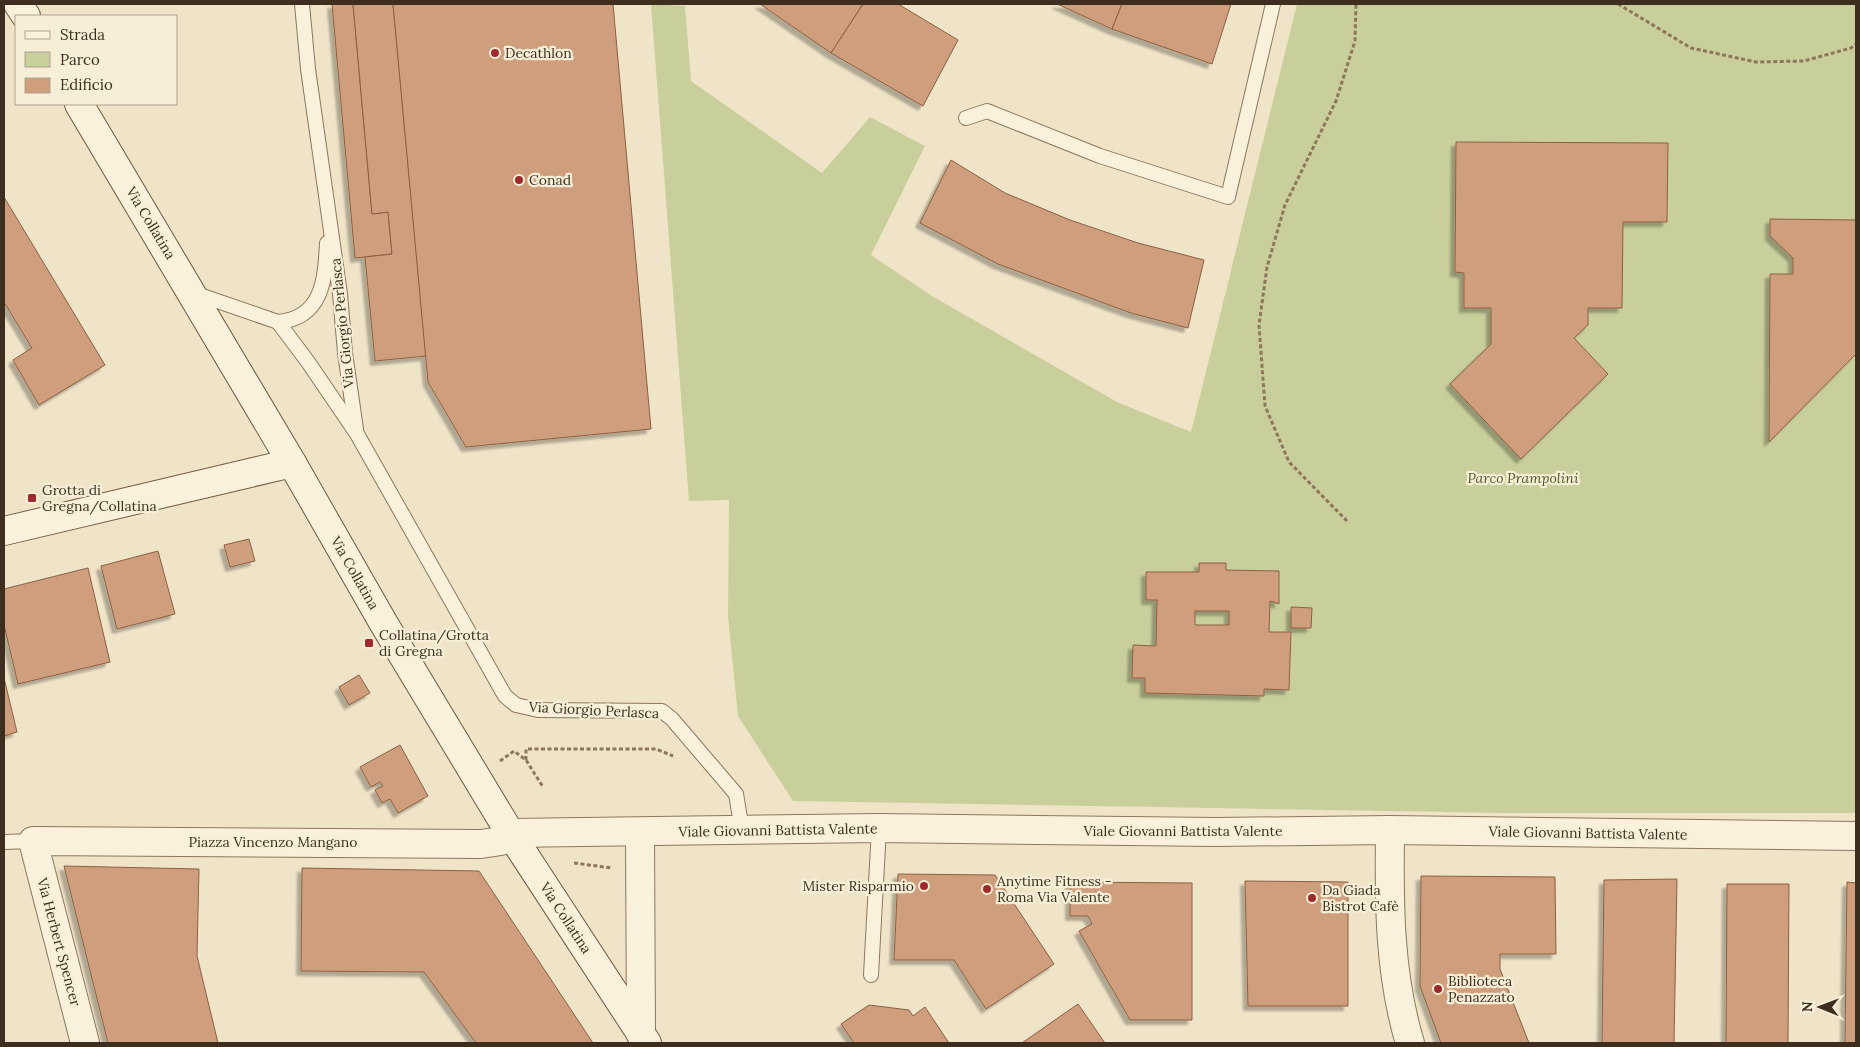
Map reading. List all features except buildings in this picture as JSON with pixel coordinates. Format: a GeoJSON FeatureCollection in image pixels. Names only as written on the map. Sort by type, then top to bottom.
{"type":"FeatureCollection","features":[{"type":"Feature","properties":{"kind":"street"},"geometry":{"type":"LineString","coordinates":[[18,4],[25,15]]}},
{"type":"Feature","properties":{"kind":"street","name":"Via Collatina"},"geometry":{"type":"LineString","coordinates":[[80,105],[193,293],[384,624],[510,833],[644,1039]]}},
{"type":"Feature","properties":{"kind":"street"},"geometry":{"type":"LineString","coordinates":[[4,531],[292,463]]}},
{"type":"Feature","properties":{"kind":"street","name":"Viale Giovanni Battista Valente"},"geometry":{"type":"LineString","coordinates":[[510,833],[640,833],[878,828],[1206,832],[1390,830],[1856,836]]}},
{"type":"Feature","properties":{"kind":"street"},"geometry":{"type":"LineString","coordinates":[[1390,830],[1389,907],[1392,956],[1396,986],[1410,1043]]}},
{"type":"Feature","properties":{"kind":"street","name":"Piazza Vincenzo Mangano"},"geometry":{"type":"LineString","coordinates":[[33,841],[482,844],[501,841],[510,833]]}},
{"type":"Feature","properties":{"kind":"street","name":"Via Collatina"},"geometry":{"type":"LineString","coordinates":[[640,833],[644,1039]]}},
{"type":"Feature","properties":{"kind":"street","name":"Via Herbert Spencer"},"geometry":{"type":"LineString","coordinates":[[33,841],[85,1043]]}},
{"type":"Feature","properties":{"kind":"lane","name":"Via Giorgio Perlasca"},"geometry":{"type":"LineString","coordinates":[[302,4],[308,69],[340,294],[346,368],[357,434]]}},
{"type":"Feature","properties":{"kind":"lane"},"geometry":{"type":"LineString","coordinates":[[966,118],[987,111],[1100,156],[1228,197],[1273,4]]}},
{"type":"Feature","properties":{"kind":"lane","name":"Via Giorgio Perlasca"},"geometry":{"type":"LineString","coordinates":[[328,212],[324,286],[315,301],[301,315],[288,321],[278,322],[357,434],[505,696],[516,705],[538,710],[662,711],[672,719],[736,794],[742,830]]}},
{"type":"Feature","properties":{"kind":"lane"},"geometry":{"type":"LineString","coordinates":[[193,293],[278,322]]}},
{"type":"Feature","properties":{"kind":"lane"},"geometry":{"type":"LineString","coordinates":[[870,975],[878,828]]}},
{"type":"Feature","properties":{"kind":"lane"},"geometry":{"type":"LineString","coordinates":[[4,842],[33,841]]}},
{"type":"Feature","properties":{"kind":"path"},"geometry":{"type":"LineString","coordinates":[[1347,521],[1288,462],[1265,406],[1259,325],[1268,267],[1285,205],[1336,101],[1355,41],[1356,4]]}},
{"type":"Feature","properties":{"kind":"path"},"geometry":{"type":"LineString","coordinates":[[1618,4],[1691,48],[1756,62],[1804,61],[1851,48],[1856,44]]}},
{"type":"Feature","properties":{"kind":"path"},"geometry":{"type":"LineString","coordinates":[[526,760],[526,749],[656,750],[674,756]]}},
{"type":"Feature","properties":{"kind":"path"},"geometry":{"type":"LineString","coordinates":[[500,761],[514,751],[526,760],[543,788]]}},
{"type":"Feature","properties":{"kind":"path"},"geometry":{"type":"LineString","coordinates":[[566,862],[622,869]]}},
{"type":"Feature","properties":{"kind":"green space","name":"Parco Prampolini"},"geometry":{"type":"Polygon","coordinates":[[[651,4],[685,6],[691,81],[822,173],[870,117],[925,146],[871,255],[932,296],[1117,402],[1191,432],[1297,4],[1856,4],[1856,813],[1502,813],[793,801],[738,716],[728,617],[729,500],[689,501],[651,4]]]}},
{"type":"Feature","properties":{"kind":"place","name":"Decathlon"},"geometry":{"type":"Point","coordinates":[495,53]}},
{"type":"Feature","properties":{"kind":"place","name":"Conad"},"geometry":{"type":"Point","coordinates":[519,180]}},
{"type":"Feature","properties":{"kind":"place","name":"Grotta di Gregna/Collatina"},"geometry":{"type":"Point","coordinates":[32,498]}},
{"type":"Feature","properties":{"kind":"place","name":"Collatina/Grotta di Gregna"},"geometry":{"type":"Point","coordinates":[369,643]}},
{"type":"Feature","properties":{"kind":"place","name":"Mister Risparmio"},"geometry":{"type":"Point","coordinates":[924,886]}},
{"type":"Feature","properties":{"kind":"place","name":"Anytime Fitness - Roma Via Valente"},"geometry":{"type":"Point","coordinates":[987,889]}},
{"type":"Feature","properties":{"kind":"place","name":"Da Giada Bistrot Cafè"},"geometry":{"type":"Point","coordinates":[1312,898]}},
{"type":"Feature","properties":{"kind":"place","name":"Biblioteca Penazzato"},"geometry":{"type":"Point","coordinates":[1438,989]}}]}
